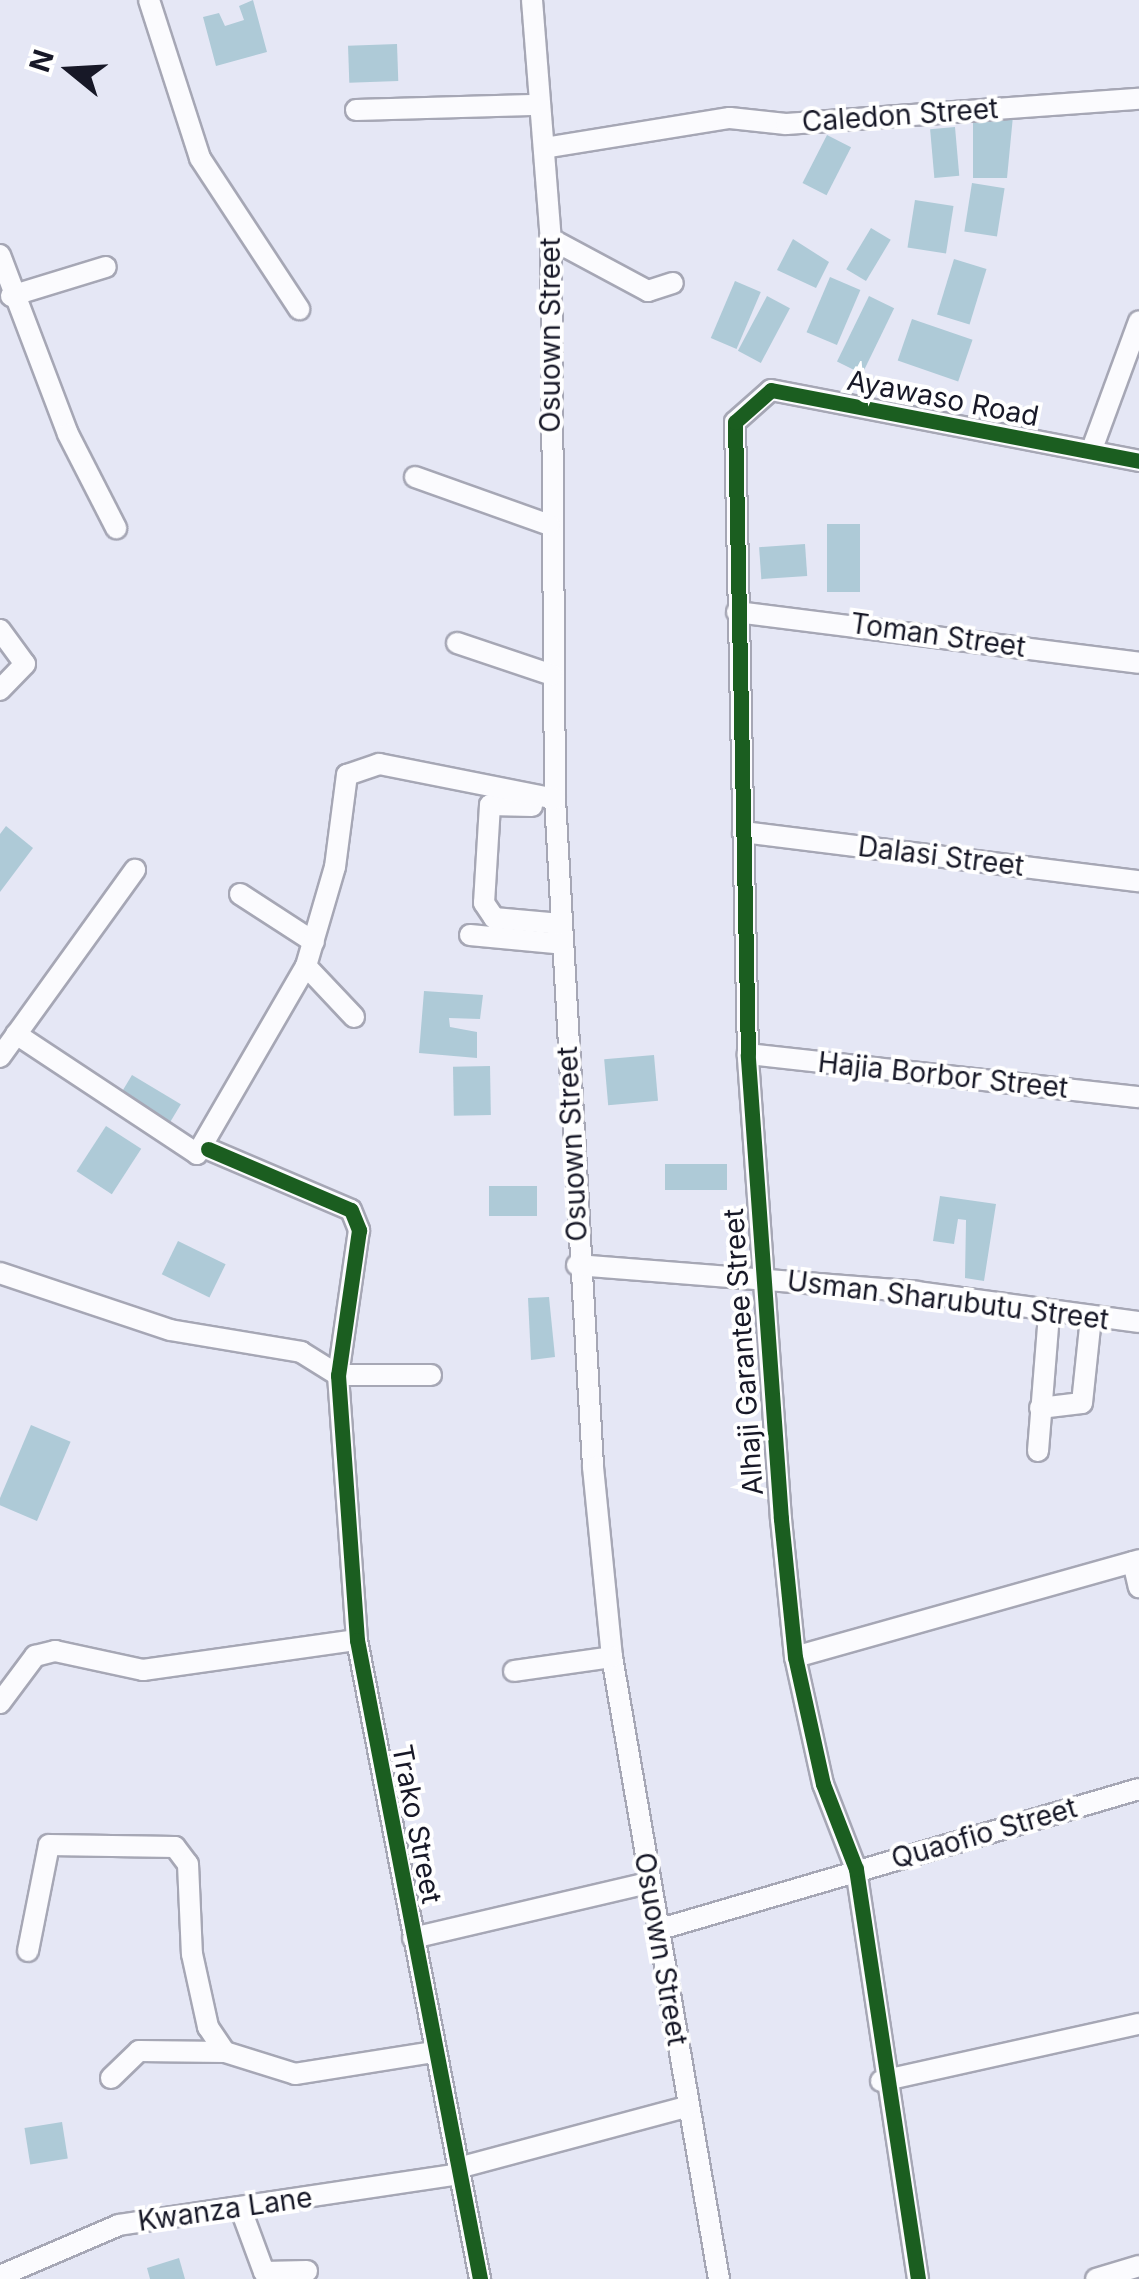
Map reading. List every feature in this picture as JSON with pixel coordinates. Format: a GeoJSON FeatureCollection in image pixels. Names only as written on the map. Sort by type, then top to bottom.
{"type":"FeatureCollection","features":[{"type":"Feature","properties":{"kind":"street"},"geometry":{"type":"LineString","coordinates":[[149,0],[200,158],[299,308]]}},
{"type":"Feature","properties":{"kind":"street","name":"Osuown Street"},"geometry":{"type":"LineString","coordinates":[[532,0],[550,239],[552,676],[578,1264],[612,1657],[719,2279]]}},
{"type":"Feature","properties":{"kind":"street","name":"Caledon Street"},"geometry":{"type":"LineString","coordinates":[[544,148],[730,118],[786,124],[1139,99]]}},
{"type":"Feature","properties":{"kind":"street"},"geometry":{"type":"LineString","coordinates":[[356,110],[540,104]]}},
{"type":"Feature","properties":{"kind":"street"},"geometry":{"type":"LineString","coordinates":[[550,239],[648,291],[673,283]]}},
{"type":"Feature","properties":{"kind":"street"},"geometry":{"type":"LineString","coordinates":[[0,255],[12,296],[116,528]]}},
{"type":"Feature","properties":{"kind":"street"},"geometry":{"type":"LineString","coordinates":[[12,296],[106,267]]}},
{"type":"Feature","properties":{"kind":"street"},"geometry":{"type":"LineString","coordinates":[[1092,449],[1137,334]]}},
{"type":"Feature","properties":{"kind":"street","name":"Ayawaso Road"},"geometry":{"type":"LineString","coordinates":[[743,409],[771,390],[1139,461]]}},
{"type":"Feature","properties":{"kind":"street","name":"Alhaji Garantee Street"},"geometry":{"type":"LineString","coordinates":[[743,409],[734,439],[748,1054],[761,1278],[795,1657],[823,1784],[856,1869],[881,2081],[918,2279]]}},
{"type":"Feature","properties":{"kind":"street"},"geometry":{"type":"LineString","coordinates":[[415,477],[550,525]]}},
{"type":"Feature","properties":{"kind":"street","name":"Toman Street"},"geometry":{"type":"LineString","coordinates":[[737,612],[1139,663]]}},
{"type":"Feature","properties":{"kind":"street"},"geometry":{"type":"LineString","coordinates":[[0,630],[25,664],[0,690]]}},
{"type":"Feature","properties":{"kind":"street"},"geometry":{"type":"LineString","coordinates":[[457,644],[552,676]]}},
{"type":"Feature","properties":{"kind":"street"},"geometry":{"type":"LineString","coordinates":[[16,1034],[186,1152],[208,1149],[306,966],[335,867],[342,786],[358,766],[556,804]]}},
{"type":"Feature","properties":{"kind":"street"},"geometry":{"type":"LineString","coordinates":[[556,804],[490,805],[484,904],[494,918],[562,934]]}},
{"type":"Feature","properties":{"kind":"street","name":"Dalasi Street"},"geometry":{"type":"LineString","coordinates":[[743,832],[1139,881]]}},
{"type":"Feature","properties":{"kind":"street"},"geometry":{"type":"LineString","coordinates":[[0,1056],[135,870]]}},
{"type":"Feature","properties":{"kind":"street"},"geometry":{"type":"LineString","coordinates":[[240,894],[314,942]]}},
{"type":"Feature","properties":{"kind":"street"},"geometry":{"type":"LineString","coordinates":[[470,935],[562,934]]}},
{"type":"Feature","properties":{"kind":"street"},"geometry":{"type":"LineString","coordinates":[[306,966],[354,1017]]}},
{"type":"Feature","properties":{"kind":"street","name":"Hajia Borbor Street"},"geometry":{"type":"LineString","coordinates":[[748,1054],[1139,1097]]}},
{"type":"Feature","properties":{"kind":"street","name":"Trako Street"},"geometry":{"type":"LineString","coordinates":[[208,1149],[357,1219],[338,1375],[357,1640],[480,2279]]}},
{"type":"Feature","properties":{"kind":"street","name":"Usman Sharubutu Street"},"geometry":{"type":"LineString","coordinates":[[578,1264],[761,1278],[1139,1322]]}},
{"type":"Feature","properties":{"kind":"street"},"geometry":{"type":"LineString","coordinates":[[0,1274],[170,1330],[301,1352],[338,1375],[431,1375]]}},
{"type":"Feature","properties":{"kind":"street"},"geometry":{"type":"LineString","coordinates":[[1038,1451],[1048,1313]]}},
{"type":"Feature","properties":{"kind":"street"},"geometry":{"type":"LineString","coordinates":[[1040,1408],[1082,1403],[1091,1318]]}},
{"type":"Feature","properties":{"kind":"street"},"geometry":{"type":"LineString","coordinates":[[795,1657],[1136,1561],[1139,1587]]}},
{"type":"Feature","properties":{"kind":"street"},"geometry":{"type":"LineString","coordinates":[[0,1703],[35,1656],[55,1651],[143,1670],[357,1640]]}},
{"type":"Feature","properties":{"kind":"street"},"geometry":{"type":"LineString","coordinates":[[514,1671],[612,1657]]}},
{"type":"Feature","properties":{"kind":"street","name":"Quaofio Street"},"geometry":{"type":"LineString","coordinates":[[657,1930],[1139,1789]]}},
{"type":"Feature","properties":{"kind":"street"},"geometry":{"type":"LineString","coordinates":[[28,1951],[48,1845],[175,1847],[188,1864],[192,1954],[208,2028],[225,2052]]}},
{"type":"Feature","properties":{"kind":"street"},"geometry":{"type":"LineString","coordinates":[[413,1938],[648,1882]]}},
{"type":"Feature","properties":{"kind":"street"},"geometry":{"type":"LineString","coordinates":[[881,2081],[1139,2024]]}},
{"type":"Feature","properties":{"kind":"street"},"geometry":{"type":"LineString","coordinates":[[111,2078],[138,2052],[225,2052],[294,2074],[434,2052]]}},
{"type":"Feature","properties":{"kind":"street","name":"Kwanza Lane"},"geometry":{"type":"LineString","coordinates":[[0,2276],[119,2225],[458,2171],[688,2106]]}},
{"type":"Feature","properties":{"kind":"street"},"geometry":{"type":"LineString","coordinates":[[240,2207],[264,2272],[308,2272]]}},
{"type":"Feature","properties":{"kind":"street"},"geometry":{"type":"LineString","coordinates":[[1096,2279],[1139,2266]]}},
{"type":"Feature","properties":{"kind":"building"},"geometry":{"type":"Polygon","coordinates":[[[253,0],[267,52],[216,66],[203,17],[219,13],[225,26],[244,20],[239,6],[253,0]]]}},
{"type":"Feature","properties":{"kind":"building"},"geometry":{"type":"Polygon","coordinates":[[[397,44],[398,81],[349,83],[348,46],[397,44]]]}},
{"type":"Feature","properties":{"kind":"building"},"geometry":{"type":"Polygon","coordinates":[[[973,116],[1013,116],[1007,178],[973,178],[973,116]]]}},
{"type":"Feature","properties":{"kind":"building"},"geometry":{"type":"Polygon","coordinates":[[[955,127],[959,176],[934,178],[930,129],[955,127]]]}},
{"type":"Feature","properties":{"kind":"building"},"geometry":{"type":"Polygon","coordinates":[[[827,135],[851,147],[827,195],[802,183],[827,135]]]}},
{"type":"Feature","properties":{"kind":"building"},"geometry":{"type":"Polygon","coordinates":[[[972,183],[1005,188],[997,237],[964,231],[972,183]]]}},
{"type":"Feature","properties":{"kind":"building"},"geometry":{"type":"Polygon","coordinates":[[[915,200],[954,206],[946,254],[907,247],[915,200]]]}},
{"type":"Feature","properties":{"kind":"building"},"geometry":{"type":"Polygon","coordinates":[[[871,228],[891,240],[866,281],[846,269],[871,228]]]}},
{"type":"Feature","properties":{"kind":"building"},"geometry":{"type":"Polygon","coordinates":[[[793,239],[829,262],[816,288],[777,270],[793,239]]]}},
{"type":"Feature","properties":{"kind":"building"},"geometry":{"type":"Polygon","coordinates":[[[954,259],[987,269],[970,324],[937,314],[954,259]]]}},
{"type":"Feature","properties":{"kind":"building"},"geometry":{"type":"Polygon","coordinates":[[[830,277],[860,290],[837,345],[807,332],[830,277]]]}},
{"type":"Feature","properties":{"kind":"building"},"geometry":{"type":"Polygon","coordinates":[[[735,281],[761,292],[737,349],[711,338],[735,281]]]}},
{"type":"Feature","properties":{"kind":"building"},"geometry":{"type":"Polygon","coordinates":[[[767,296],[790,308],[761,363],[738,351],[767,296]]]}},
{"type":"Feature","properties":{"kind":"building"},"geometry":{"type":"Polygon","coordinates":[[[869,296],[894,308],[862,374],[837,362],[869,296]]]}},
{"type":"Feature","properties":{"kind":"building"},"geometry":{"type":"Polygon","coordinates":[[[912,319],[973,340],[958,381],[898,361],[912,319]]]}},
{"type":"Feature","properties":{"kind":"building"},"geometry":{"type":"Polygon","coordinates":[[[827,524],[860,524],[860,592],[827,592],[827,524]]]}},
{"type":"Feature","properties":{"kind":"building"},"geometry":{"type":"Polygon","coordinates":[[[805,544],[807,576],[761,579],[759,547],[805,544]]]}},
{"type":"Feature","properties":{"kind":"building"},"geometry":{"type":"Polygon","coordinates":[[[6,826],[33,848],[0,892],[0,834],[6,826]]]}},
{"type":"Feature","properties":{"kind":"building"},"geometry":{"type":"Polygon","coordinates":[[[424,991],[483,995],[480,1019],[449,1018],[450,1027],[477,1032],[477,1058],[419,1053],[424,991]]]}},
{"type":"Feature","properties":{"kind":"building"},"geometry":{"type":"Polygon","coordinates":[[[654,1055],[658,1101],[608,1105],[604,1059],[654,1055]]]}},
{"type":"Feature","properties":{"kind":"building"},"geometry":{"type":"Polygon","coordinates":[[[490,1066],[491,1115],[454,1116],[453,1067],[490,1066]]]}},
{"type":"Feature","properties":{"kind":"building"},"geometry":{"type":"Polygon","coordinates":[[[132,1075],[181,1104],[165,1130],[117,1101],[132,1075]]]}},
{"type":"Feature","properties":{"kind":"building"},"geometry":{"type":"Polygon","coordinates":[[[106,1126],[141,1149],[112,1194],[77,1171],[106,1126]]]}},
{"type":"Feature","properties":{"kind":"building"},"geometry":{"type":"Polygon","coordinates":[[[665,1164],[727,1164],[727,1190],[665,1190],[665,1164]]]}},
{"type":"Feature","properties":{"kind":"building"},"geometry":{"type":"Polygon","coordinates":[[[489,1186],[537,1186],[537,1216],[489,1216],[489,1186]]]}},
{"type":"Feature","properties":{"kind":"building"},"geometry":{"type":"Polygon","coordinates":[[[940,1196],[996,1204],[984,1281],[965,1278],[966,1220],[958,1219],[954,1244],[933,1241],[940,1196]]]}},
{"type":"Feature","properties":{"kind":"building"},"geometry":{"type":"Polygon","coordinates":[[[178,1241],[226,1264],[209,1297],[162,1274],[178,1241]]]}},
{"type":"Feature","properties":{"kind":"building"},"geometry":{"type":"Polygon","coordinates":[[[549,1297],[555,1357],[531,1360],[528,1298],[549,1297]]]}},
{"type":"Feature","properties":{"kind":"building"},"geometry":{"type":"Polygon","coordinates":[[[31,1425],[71,1442],[37,1521],[0,1505],[31,1425]]]}},
{"type":"Feature","properties":{"kind":"building"},"geometry":{"type":"Polygon","coordinates":[[[62,2122],[68,2159],[30,2164],[24,2128],[62,2122]]]}},
{"type":"Feature","properties":{"kind":"building"},"geometry":{"type":"Polygon","coordinates":[[[179,2258],[185,2279],[150,2279],[147,2268],[179,2258]]]}},
{"type":"Feature","properties":{"kind":"cycle path"},"geometry":{"type":"LineString","coordinates":[[918,2279],[856,1869],[823,1784],[795,1657],[781,1519],[748,1054],[735,422],[771,390],[1139,461]]}},
{"type":"Feature","properties":{"kind":"cycle path"},"geometry":{"type":"LineString","coordinates":[[208,1149],[351,1210],[359,1230],[338,1375],[357,1640],[480,2279]]}}]}
